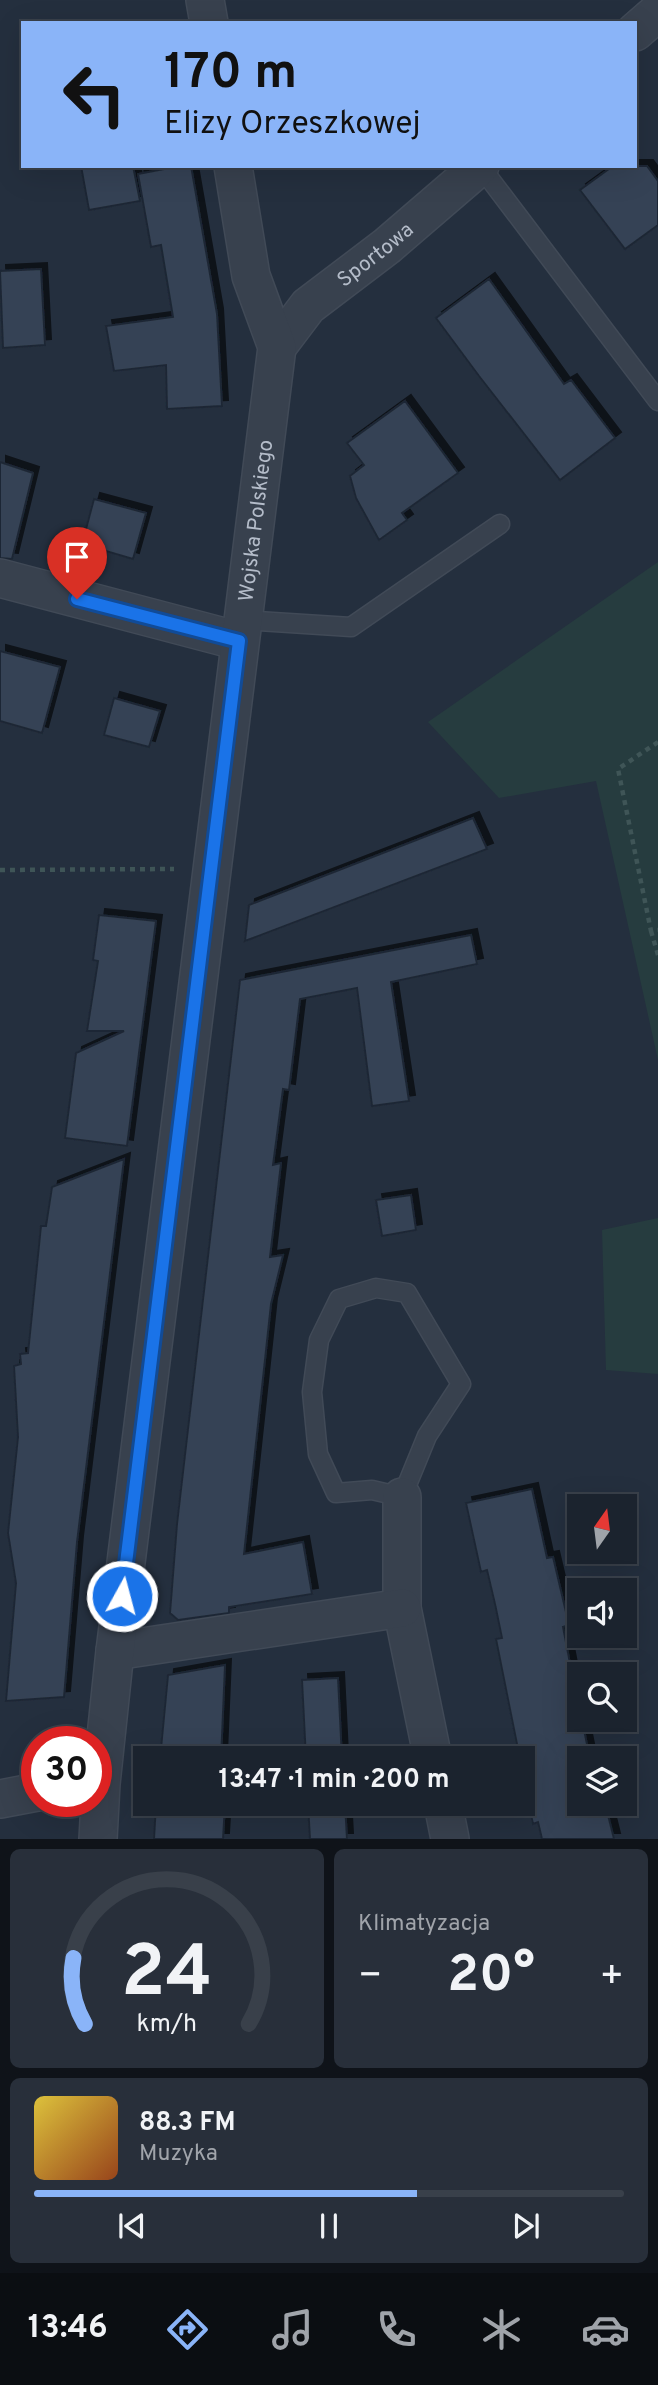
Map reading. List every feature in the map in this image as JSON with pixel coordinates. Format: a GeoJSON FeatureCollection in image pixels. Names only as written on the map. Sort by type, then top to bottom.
{"type":"FeatureCollection","features":[{"type":"Feature","properties":{"kind":"street"},"geometry":{"type":"LineString","coordinates":[[205,0],[209,21]]}},
{"type":"Feature","properties":{"kind":"street"},"geometry":{"type":"LineString","coordinates":[[637,30],[658,12]]}},
{"type":"Feature","properties":{"kind":"street","name":"Wojska Polskiego"},"geometry":{"type":"LineString","coordinates":[[106,1726],[277,347],[251,276],[233,168]]}},
{"type":"Feature","properties":{"kind":"street","name":"Sportowa"},"geometry":{"type":"LineString","coordinates":[[277,347],[308,306],[387,246],[478,168]]}},
{"type":"Feature","properties":{"kind":"street"},"geometry":{"type":"LineString","coordinates":[[0,578],[241,631]]}},
{"type":"Feature","properties":{"kind":"street"},"geometry":{"type":"LineString","coordinates":[[402,1497],[402,1608],[430,1746]]}},
{"type":"Feature","properties":{"kind":"street"},"geometry":{"type":"LineString","coordinates":[[116,1651],[402,1608]]}},
{"type":"Feature","properties":{"kind":"street"},"geometry":{"type":"LineString","coordinates":[[0,1799],[21,1795]]}},
{"type":"Feature","properties":{"kind":"street"},"geometry":{"type":"LineString","coordinates":[[445,1816],[450,1839]]}},
{"type":"Feature","properties":{"kind":"street","name":"Wojska Polskiego"},"geometry":{"type":"LineString","coordinates":[[98,1817],[98,1839]]}},
{"type":"Feature","properties":{"kind":"lane"},"geometry":{"type":"LineString","coordinates":[[482,168],[658,401]]}},
{"type":"Feature","properties":{"kind":"lane"},"geometry":{"type":"LineString","coordinates":[[241,631],[351,627],[500,524]]}},
{"type":"Feature","properties":{"kind":"lane"},"geometry":{"type":"LineString","coordinates":[[376,1288],[407,1293],[461,1384],[428,1436],[402,1497],[372,1490],[335,1493],[318,1454],[312,1392],[319,1340],[339,1300],[376,1288]]}},
{"type":"Feature","properties":{"kind":"path"},"geometry":{"type":"LineString","coordinates":[[658,742],[618,769],[658,955]]}},
{"type":"Feature","properties":{"kind":"path"},"geometry":{"type":"LineString","coordinates":[[0,870],[178,869]]}},
{"type":"Feature","properties":{"kind":"path"},"geometry":{"type":"LineString","coordinates":[[651,931],[658,930]]}},
{"type":"Feature","properties":{"kind":"green space"},"geometry":{"type":"Polygon","coordinates":[[[658,562],[658,1060],[596,781],[499,798],[428,722],[658,562]]]}},
{"type":"Feature","properties":{"kind":"green space"},"geometry":{"type":"Polygon","coordinates":[[[658,1218],[658,1374],[606,1370],[602,1230],[658,1218]]]}},
{"type":"Feature","properties":{"kind":"building"},"geometry":{"type":"Polygon","coordinates":[[[647,166],[658,181],[658,225],[625,249],[580,190],[610,168],[647,166]]]}},
{"type":"Feature","properties":{"kind":"building"},"geometry":{"type":"Polygon","coordinates":[[[81,168],[133,168],[140,201],[89,210],[81,168]]]}},
{"type":"Feature","properties":{"kind":"building"},"geometry":{"type":"Polygon","coordinates":[[[170,168],[191,168],[217,314],[222,406],[167,409],[166,365],[114,371],[106,326],[173,317],[161,245],[151,247],[138,174],[170,168]]]}},
{"type":"Feature","properties":{"kind":"building"},"geometry":{"type":"Polygon","coordinates":[[[41,269],[45,345],[3,348],[0,271],[41,269]]]}},
{"type":"Feature","properties":{"kind":"building"},"geometry":{"type":"Polygon","coordinates":[[[489,279],[564,384],[571,380],[615,438],[560,480],[436,318],[489,279]]]}},
{"type":"Feature","properties":{"kind":"building"},"geometry":{"type":"Polygon","coordinates":[[[405,401],[458,473],[402,513],[407,520],[379,540],[356,498],[350,476],[364,465],[347,443],[405,401]]]}},
{"type":"Feature","properties":{"kind":"building"},"geometry":{"type":"Polygon","coordinates":[[[0,462],[33,473],[12,559],[0,558],[0,462]]]}},
{"type":"Feature","properties":{"kind":"building"},"geometry":{"type":"Polygon","coordinates":[[[94,499],[146,513],[133,559],[82,544],[94,499]]]}},
{"type":"Feature","properties":{"kind":"building"},"geometry":{"type":"Polygon","coordinates":[[[0,651],[60,667],[42,733],[0,721],[0,651]]]}},
{"type":"Feature","properties":{"kind":"building"},"geometry":{"type":"Polygon","coordinates":[[[114,698],[160,711],[149,747],[104,735],[114,698]]]}},
{"type":"Feature","properties":{"kind":"building"},"geometry":{"type":"Polygon","coordinates":[[[473,818],[487,849],[245,941],[249,905],[473,818]]]}},
{"type":"Feature","properties":{"kind":"building"},"geometry":{"type":"Polygon","coordinates":[[[99,915],[156,921],[127,1146],[65,1138],[76,1053],[124,1031],[87,1031],[98,961],[93,960],[99,915]]]}},
{"type":"Feature","properties":{"kind":"building"},"geometry":{"type":"Polygon","coordinates":[[[471,935],[477,964],[391,982],[409,1101],[372,1106],[357,988],[300,999],[289,1090],[283,1089],[273,1165],[281,1163],[270,1257],[283,1255],[271,1304],[244,1554],[303,1542],[312,1594],[229,1607],[229,1613],[178,1620],[170,1613],[177,1524],[240,980],[471,935]]]}},
{"type":"Feature","properties":{"kind":"building"},"geometry":{"type":"Polygon","coordinates":[[[124,1159],[77,1542],[64,1697],[6,1701],[16,1583],[8,1533],[18,1437],[14,1366],[21,1364],[20,1354],[28,1353],[41,1226],[46,1226],[52,1187],[124,1159]]]}},
{"type":"Feature","properties":{"kind":"building"},"geometry":{"type":"Polygon","coordinates":[[[411,1195],[416,1230],[382,1236],[376,1200],[411,1195]]]}},
{"type":"Feature","properties":{"kind":"building"},"geometry":{"type":"Polygon","coordinates":[[[532,1489],[547,1558],[553,1557],[567,1616],[567,1626],[563,1627],[570,1662],[567,1662],[567,1732],[584,1732],[587,1746],[567,1746],[567,1816],[608,1816],[614,1839],[542,1839],[538,1822],[533,1824],[535,1746],[517,1746],[496,1639],[502,1638],[495,1604],[487,1570],[481,1572],[466,1503],[532,1489]]]}},
{"type":"Feature","properties":{"kind":"building"},"geometry":{"type":"Polygon","coordinates":[[[225,1665],[222,1746],[161,1746],[168,1675],[225,1665]]]}},
{"type":"Feature","properties":{"kind":"building"},"geometry":{"type":"Polygon","coordinates":[[[338,1678],[341,1746],[305,1746],[302,1680],[338,1678]]]}},
{"type":"Feature","properties":{"kind":"building"},"geometry":{"type":"Polygon","coordinates":[[[155,1816],[224,1816],[223,1839],[154,1839],[155,1816]]]}},
{"type":"Feature","properties":{"kind":"building"},"geometry":{"type":"Polygon","coordinates":[[[309,1816],[346,1816],[347,1839],[310,1839],[309,1816]]]}},
{"type":"Feature","properties":{"kind":"route"},"geometry":{"type":"LineString","coordinates":[[77,599],[239,641],[122,1596]]}}]}
